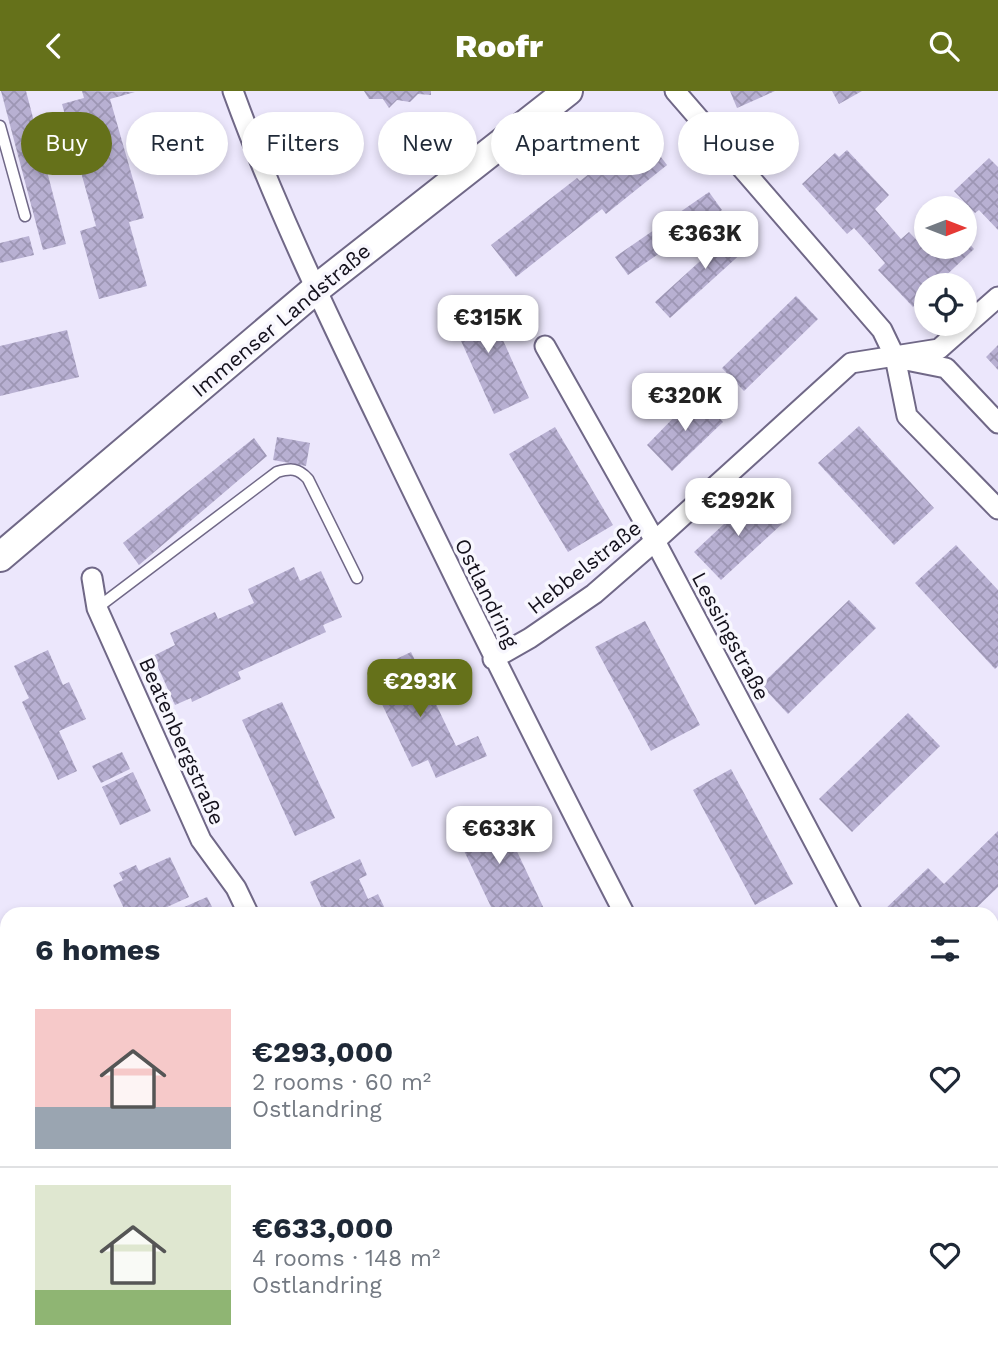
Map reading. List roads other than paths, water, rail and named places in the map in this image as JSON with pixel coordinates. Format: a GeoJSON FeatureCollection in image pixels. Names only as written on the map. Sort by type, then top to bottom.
{"type":"FeatureCollection","features":[{"type":"Feature","properties":{"kind":"main road","name":"Immenser Landstraße"},"geometry":{"type":"LineString","coordinates":[[0,557],[316,289],[568,91]]}},
{"type":"Feature","properties":{"kind":"street","name":"Ostlandring"},"geometry":{"type":"LineString","coordinates":[[233,91],[252,142],[316,289],[493,659],[621,907]]}},
{"type":"Feature","properties":{"kind":"street"},"geometry":{"type":"LineString","coordinates":[[675,91],[882,330],[895,358],[906,416],[998,509]]}},
{"type":"Feature","properties":{"kind":"street"},"geometry":{"type":"LineString","coordinates":[[895,358],[939,349],[998,297]]}},
{"type":"Feature","properties":{"kind":"street","name":"Lessingstraße"},"geometry":{"type":"LineString","coordinates":[[545,346],[655,541],[849,907]]}},
{"type":"Feature","properties":{"kind":"street"},"geometry":{"type":"LineString","coordinates":[[895,358],[946,368],[998,423]]}},
{"type":"Feature","properties":{"kind":"street","name":"Hebbelstraße"},"geometry":{"type":"LineString","coordinates":[[493,659],[530,638],[594,594],[851,363],[895,358]]}},
{"type":"Feature","properties":{"kind":"street","name":"Beatenbergstraße"},"geometry":{"type":"LineString","coordinates":[[92,578],[97,608],[201,840],[236,888],[245,907]]}},
{"type":"Feature","properties":{"kind":"lane"},"geometry":{"type":"LineString","coordinates":[[0,126],[25,216]]}},
{"type":"Feature","properties":{"kind":"lane"},"geometry":{"type":"LineString","coordinates":[[97,608],[277,472],[291,469],[298,470],[307,479],[357,578]]}}]}
